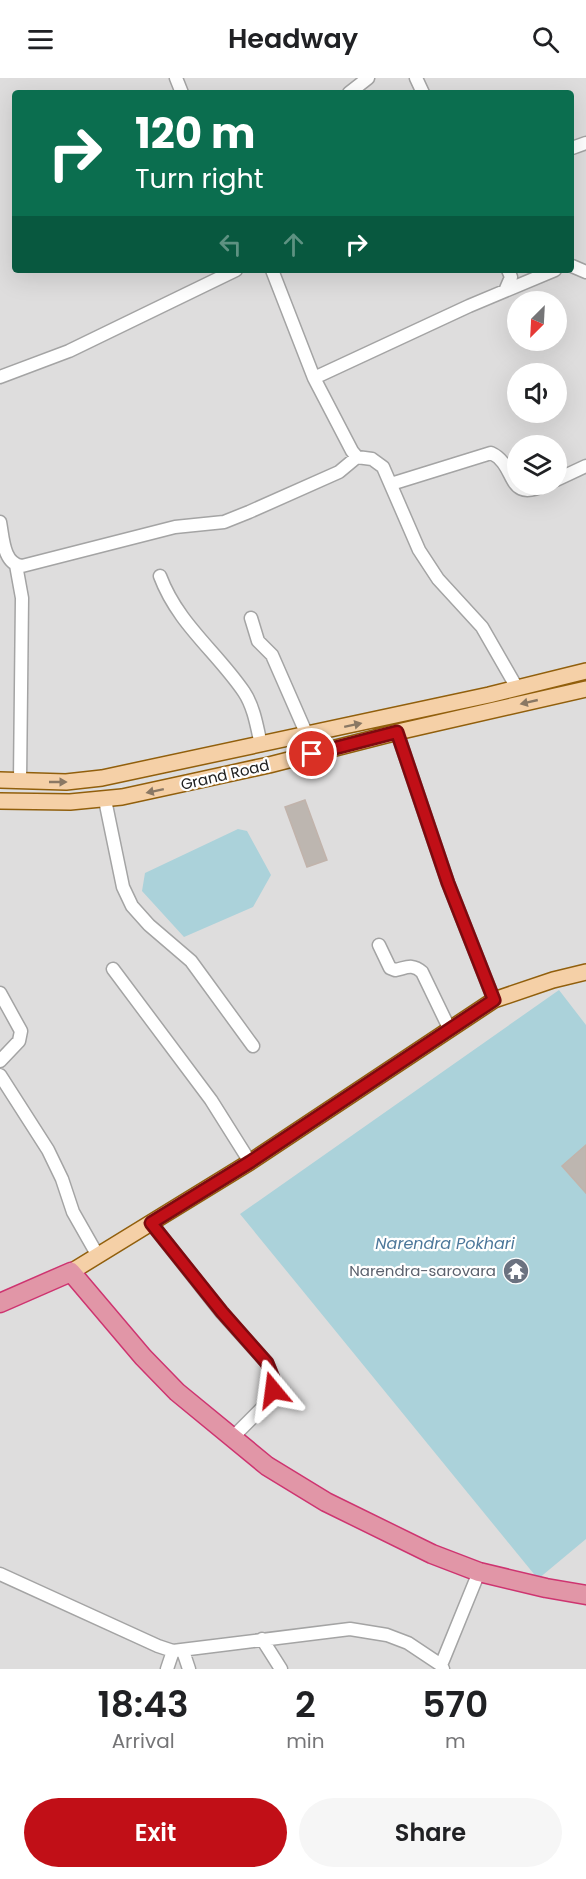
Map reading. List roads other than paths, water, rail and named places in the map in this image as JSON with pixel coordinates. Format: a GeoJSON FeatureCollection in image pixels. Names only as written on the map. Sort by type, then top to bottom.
{"type":"FeatureCollection","features":[{"type":"Feature","properties":{"kind":"highway"},"geometry":{"type":"LineString","coordinates":[[0,1303],[71,1272],[143,1357],[177,1392],[267,1466],[326,1502],[432,1554],[479,1572],[586,1595]]}},
{"type":"Feature","properties":{"kind":"main road","name":"Grand Road"},"geometry":{"type":"LineString","coordinates":[[0,780],[66,782],[102,778],[307,735],[586,671]]}},
{"type":"Feature","properties":{"kind":"main road","name":"Grand Road"},"geometry":{"type":"LineString","coordinates":[[0,801],[105,800],[258,767],[397,732],[586,689]]}},
{"type":"Feature","properties":{"kind":"main road"},"geometry":{"type":"LineString","coordinates":[[71,1272],[250,1162],[494,1000],[553,980],[586,972]]}},
{"type":"Feature","properties":{"kind":"street"},"geometry":{"type":"LineString","coordinates":[[353,90],[368,78]]}},
{"type":"Feature","properties":{"kind":"street"},"geometry":{"type":"LineString","coordinates":[[0,377],[69,351],[230,273]]}},
{"type":"Feature","properties":{"kind":"street"},"geometry":{"type":"LineString","coordinates":[[273,273],[314,378],[352,451],[357,457],[378,461],[383,467],[419,550],[438,579],[482,627],[517,688]]}},
{"type":"Feature","properties":{"kind":"street"},"geometry":{"type":"LineString","coordinates":[[505,291],[511,277],[509,273]]}},
{"type":"Feature","properties":{"kind":"street"},"geometry":{"type":"LineString","coordinates":[[314,378],[375,348],[548,273]]}},
{"type":"Feature","properties":{"kind":"street"},"geometry":{"type":"LineString","coordinates":[[391,484],[491,453],[507,470]]}},
{"type":"Feature","properties":{"kind":"street"},"geometry":{"type":"LineString","coordinates":[[0,522],[11,561],[22,566],[175,526],[224,522],[339,472],[357,457]]}},
{"type":"Feature","properties":{"kind":"street"},"geometry":{"type":"LineString","coordinates":[[567,475],[586,466]]}},
{"type":"Feature","properties":{"kind":"street"},"geometry":{"type":"LineString","coordinates":[[16,565],[22,598],[20,781]]}},
{"type":"Feature","properties":{"kind":"street"},"geometry":{"type":"LineString","coordinates":[[160,576],[166,594],[177,611],[245,694],[253,713],[261,745]]}},
{"type":"Feature","properties":{"kind":"street"},"geometry":{"type":"LineString","coordinates":[[251,618],[258,641],[272,655],[307,735]]}},
{"type":"Feature","properties":{"kind":"street"},"geometry":{"type":"LineString","coordinates":[[397,732],[448,883],[494,1000]]}},
{"type":"Feature","properties":{"kind":"street"},"geometry":{"type":"LineString","coordinates":[[105,800],[123,887],[132,906],[149,925],[191,961],[254,1046]]}},
{"type":"Feature","properties":{"kind":"street"},"geometry":{"type":"LineString","coordinates":[[379,945],[390,968],[395,970],[408,966],[416,967],[422,972],[450,1030]]}},
{"type":"Feature","properties":{"kind":"street"},"geometry":{"type":"LineString","coordinates":[[113,969],[211,1100],[250,1162]]}},
{"type":"Feature","properties":{"kind":"street"},"geometry":{"type":"LineString","coordinates":[[0,993],[21,1031],[19,1041],[0,1061]]}},
{"type":"Feature","properties":{"kind":"street"},"geometry":{"type":"LineString","coordinates":[[0,1075],[48,1150],[62,1179],[73,1212],[98,1256]]}},
{"type":"Feature","properties":{"kind":"street"},"geometry":{"type":"LineString","coordinates":[[151,1223],[222,1312],[267,1363],[273,1378],[273,1390],[268,1402],[232,1438]]}},
{"type":"Feature","properties":{"kind":"street"},"geometry":{"type":"LineString","coordinates":[[0,1574],[158,1646],[178,1651],[350,1629],[387,1635],[408,1643],[443,1664],[479,1572]]}},
{"type":"Feature","properties":{"kind":"street"},"geometry":{"type":"LineString","coordinates":[[262,1640],[281,1669]]}},
{"type":"Feature","properties":{"kind":"street"},"geometry":{"type":"LineString","coordinates":[[167,1669],[178,1651]]}},
{"type":"Feature","properties":{"kind":"street"},"geometry":{"type":"LineString","coordinates":[[178,1651],[189,1669]]}},
{"type":"Feature","properties":{"kind":"water"},"geometry":{"type":"Polygon","coordinates":[[[238,829],[247,831],[271,875],[253,907],[184,937],[142,891],[145,873],[238,829]]]}},
{"type":"Feature","properties":{"kind":"water","name":"Narendra Pokhari"},"geometry":{"type":"Polygon","coordinates":[[[559,990],[586,1025],[586,1539],[538,1579],[240,1214],[559,990]]]}},
{"type":"Feature","properties":{"kind":"place","name":"Narendra-sarovara"},"geometry":{"type":"Point","coordinates":[516,1271]}}]}
